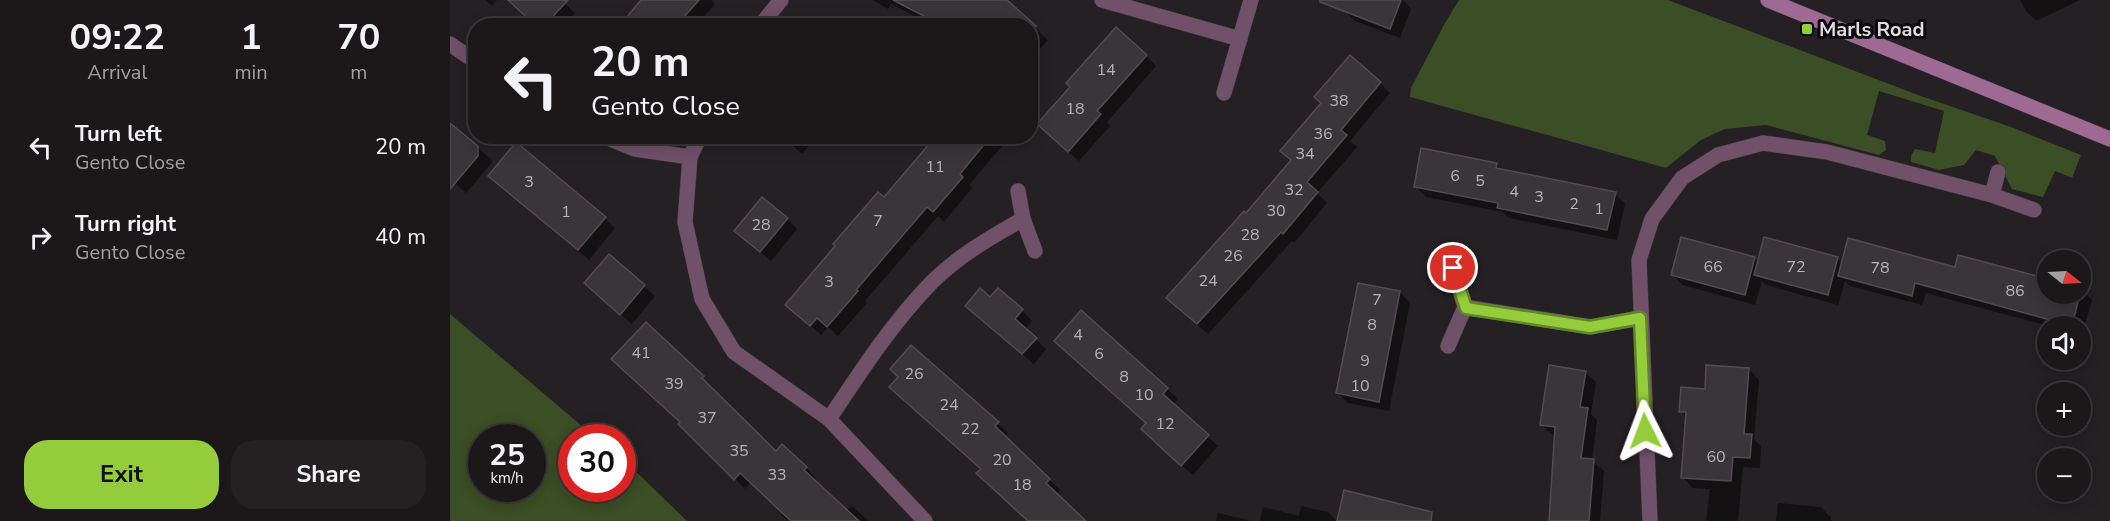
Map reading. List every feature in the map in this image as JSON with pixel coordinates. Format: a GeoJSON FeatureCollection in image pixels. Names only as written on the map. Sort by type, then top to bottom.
{"type":"FeatureCollection","features":[{"type":"Feature","properties":{"kind":"street"},"geometry":{"type":"LineString","coordinates":[[766,18],[781,0]]}},
{"type":"Feature","properties":{"kind":"street"},"geometry":{"type":"LineString","coordinates":[[1102,0],[1240,39]]}},
{"type":"Feature","properties":{"kind":"street"},"geometry":{"type":"LineString","coordinates":[[1224,93],[1251,0]]}},
{"type":"Feature","properties":{"kind":"street"},"geometry":{"type":"LineString","coordinates":[[1768,0],[2110,139]]}},
{"type":"Feature","properties":{"kind":"street"},"geometry":{"type":"LineString","coordinates":[[450,44],[468,56]]}},
{"type":"Feature","properties":{"kind":"street"},"geometry":{"type":"LineString","coordinates":[[1650,521],[1639,260],[1652,219],[1683,178],[1718,155],[1763,143],[1827,152],[1992,195],[2034,210]]}},
{"type":"Feature","properties":{"kind":"street"},"geometry":{"type":"LineString","coordinates":[[623,144],[635,149],[690,157]]}},
{"type":"Feature","properties":{"kind":"street"},"geometry":{"type":"LineString","coordinates":[[696,144],[690,157],[685,222],[702,299],[734,352],[829,419],[925,521]]}},
{"type":"Feature","properties":{"kind":"street"},"geometry":{"type":"LineString","coordinates":[[1992,195],[1998,172]]}},
{"type":"Feature","properties":{"kind":"street"},"geometry":{"type":"LineString","coordinates":[[1018,191],[1023,219],[1035,251]]}},
{"type":"Feature","properties":{"kind":"street"},"geometry":{"type":"LineString","coordinates":[[829,419],[886,335],[933,280],[980,243],[1023,219]]}},
{"type":"Feature","properties":{"kind":"street"},"geometry":{"type":"LineString","coordinates":[[1448,346],[1466,308],[1453,268]]}},
{"type":"Feature","properties":{"kind":"street"},"geometry":{"type":"LineString","coordinates":[[1466,308],[1590,327],[1640,318]]}},
{"type":"Feature","properties":{"kind":"green space"},"geometry":{"type":"Polygon","coordinates":[[[1459,0],[1668,0],[2081,155],[2072,178],[2055,171],[2043,197],[2012,189],[1995,156],[1976,150],[1964,165],[1939,170],[1911,162],[1915,149],[1935,153],[1944,111],[1879,91],[1867,135],[1885,141],[1886,150],[1879,155],[1766,125],[1725,129],[1701,140],[1666,168],[1410,97],[1411,88],[1459,0]]]}},
{"type":"Feature","properties":{"kind":"green space"},"geometry":{"type":"Polygon","coordinates":[[[450,314],[580,424],[558,424],[558,502],[636,502],[636,472],[687,521],[450,521],[450,314]]]}},
{"type":"Feature","properties":{"kind":"building"},"geometry":{"type":"Polygon","coordinates":[[[508,0],[568,0],[551,18],[527,18],[508,0]]]}},
{"type":"Feature","properties":{"kind":"building"},"geometry":{"type":"Polygon","coordinates":[[[641,0],[699,0],[683,18],[626,18],[641,0]]]}},
{"type":"Feature","properties":{"kind":"building"},"geometry":{"type":"Polygon","coordinates":[[[893,0],[1007,0],[1027,18],[928,18],[893,0]]]}},
{"type":"Feature","properties":{"kind":"building"},"geometry":{"type":"Polygon","coordinates":[[[1320,0],[1401,0],[1390,29],[1320,2],[1320,0]]]}},
{"type":"Feature","properties":{"kind":"building"},"geometry":{"type":"Polygon","coordinates":[[[1116,27],[1147,55],[1097,111],[1101,114],[1068,152],[1038,125],[1070,87],[1066,83],[1116,27]]]}},
{"type":"Feature","properties":{"kind":"building"},"geometry":{"type":"Polygon","coordinates":[[[1350,55],[1381,82],[1341,130],[1347,135],[1307,182],[1318,192],[1283,234],[1281,232],[1197,324],[1166,298],[1244,211],[1246,213],[1291,160],[1280,151],[1321,103],[1314,97],[1350,55]]]}},
{"type":"Feature","properties":{"kind":"building"},"geometry":{"type":"Polygon","coordinates":[[[450,123],[468,138],[468,144],[478,146],[478,156],[450,189],[450,123]]]}},
{"type":"Feature","properties":{"kind":"building"},"geometry":{"type":"Polygon","coordinates":[[[514,144],[518,144],[606,217],[578,250],[488,176],[514,144]]]}},
{"type":"Feature","properties":{"kind":"building"},"geometry":{"type":"Polygon","coordinates":[[[929,144],[984,144],[960,174],[963,177],[933,212],[927,207],[827,327],[817,318],[810,326],[785,305],[878,192],[884,197],[929,144]]]}},
{"type":"Feature","properties":{"kind":"building"},"geometry":{"type":"Polygon","coordinates":[[[1421,148],[1497,163],[1496,168],[1616,192],[1607,230],[1497,208],[1498,203],[1414,187],[1421,148]]]}},
{"type":"Feature","properties":{"kind":"building"},"geometry":{"type":"Polygon","coordinates":[[[762,197],[788,218],[760,252],[734,231],[762,197]]]}},
{"type":"Feature","properties":{"kind":"building"},"geometry":{"type":"Polygon","coordinates":[[[1681,237],[1755,257],[1745,295],[1671,275],[1681,237]]]}},
{"type":"Feature","properties":{"kind":"building"},"geometry":{"type":"Polygon","coordinates":[[[1764,237],[1838,257],[1828,295],[1754,275],[1764,237]]]}},
{"type":"Feature","properties":{"kind":"building"},"geometry":{"type":"Polygon","coordinates":[[[1848,238],[1955,267],[1958,255],[2037,276],[2037,304],[2078,304],[2074,316],[2037,316],[1915,283],[1912,296],[1838,276],[1848,238]]]}},
{"type":"Feature","properties":{"kind":"building"},"geometry":{"type":"Polygon","coordinates":[[[609,254],[645,285],[620,315],[584,283],[609,254]]]}},
{"type":"Feature","properties":{"kind":"building"},"geometry":{"type":"Polygon","coordinates":[[[1358,283],[1400,291],[1379,402],[1336,393],[1358,283]]]}},
{"type":"Feature","properties":{"kind":"building"},"geometry":{"type":"Polygon","coordinates":[[[980,288],[990,297],[998,288],[1023,309],[1015,319],[1037,338],[1022,354],[965,306],[980,288]]]}},
{"type":"Feature","properties":{"kind":"building"},"geometry":{"type":"Polygon","coordinates":[[[1081,310],[1168,388],[1163,394],[1209,435],[1181,466],[1141,429],[1146,423],[1054,341],[1081,310]]]}},
{"type":"Feature","properties":{"kind":"building"},"geometry":{"type":"Polygon","coordinates":[[[646,322],[704,376],[702,378],[776,451],[782,444],[807,467],[804,470],[859,521],[791,521],[740,473],[734,480],[678,424],[680,422],[611,359],[646,322]]]}},
{"type":"Feature","properties":{"kind":"building"},"geometry":{"type":"Polygon","coordinates":[[[911,345],[999,422],[995,426],[1050,479],[1046,483],[1086,521],[1028,521],[976,473],[981,469],[889,387],[898,377],[890,369],[911,345]]]}},
{"type":"Feature","properties":{"kind":"building"},"geometry":{"type":"Polygon","coordinates":[[[1549,365],[1586,371],[1580,407],[1588,408],[1581,458],[1594,459],[1589,521],[1549,521],[1555,427],[1540,425],[1549,365]]]}},
{"type":"Feature","properties":{"kind":"building"},"geometry":{"type":"Polygon","coordinates":[[[1706,365],[1749,368],[1744,434],[1752,434],[1750,458],[1733,457],[1731,481],[1681,478],[1686,412],[1679,412],[1681,387],[1705,389],[1706,365]]]}},
{"type":"Feature","properties":{"kind":"building"},"geometry":{"type":"Polygon","coordinates":[[[1344,490],[1432,512],[1431,521],[1337,521],[1344,490]]]}},
{"type":"Feature","properties":{"kind":"place","name":"Marls Road"},"geometry":{"type":"Point","coordinates":[1807,29]}},
{"type":"Feature","properties":{"kind":"route"},"geometry":{"type":"LineString","coordinates":[[1453,268],[1466,308],[1590,327],[1640,318],[1645,431]]}}]}
